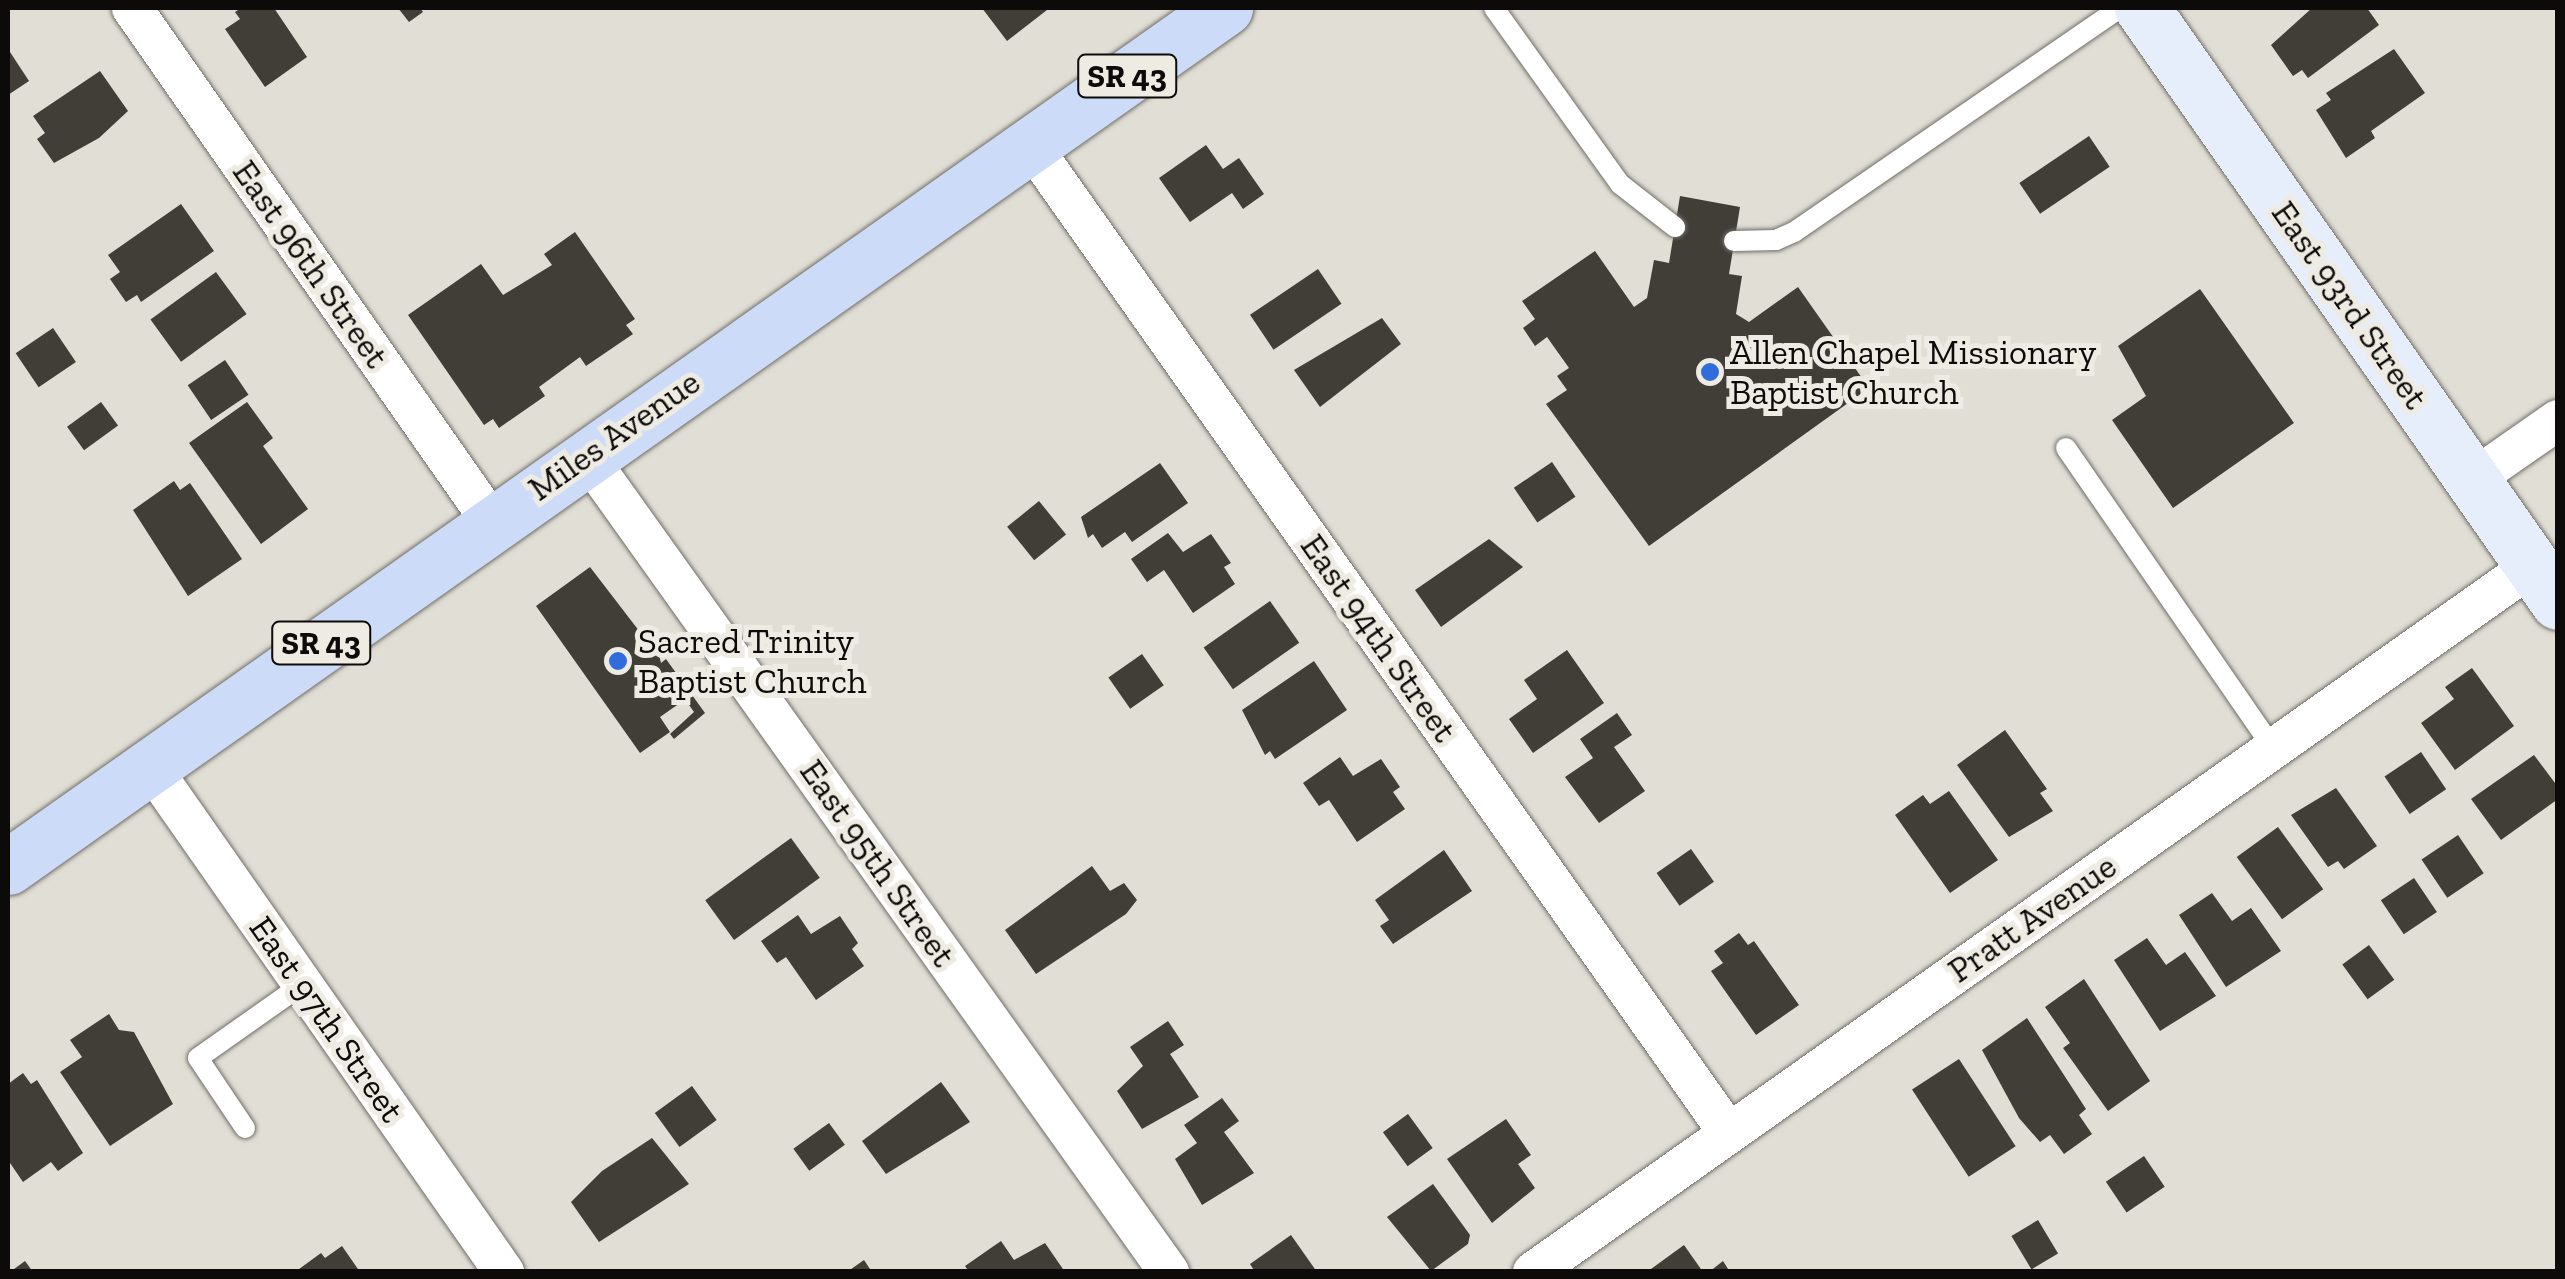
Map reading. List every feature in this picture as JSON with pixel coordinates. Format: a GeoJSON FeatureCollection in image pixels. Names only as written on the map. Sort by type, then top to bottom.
{"type":"FeatureCollection","features":[{"type":"Feature","properties":{"kind":"main road","name":"Miles Avenue"},"geometry":{"type":"LineString","coordinates":[[8,867],[491,520],[1225,8]]}},
{"type":"Feature","properties":{"kind":"main road","name":"East 93rd Street"},"geometry":{"type":"LineString","coordinates":[[2142,8],[2545,584]]}},
{"type":"Feature","properties":{"kind":"street","name":"East 96th Street"},"geometry":{"type":"LineString","coordinates":[[132,8],[491,520]]}},
{"type":"Feature","properties":{"kind":"street","name":"East 94th Street"},"geometry":{"type":"LineString","coordinates":[[1030,144],[1728,1132]]}},
{"type":"Feature","properties":{"kind":"street"},"geometry":{"type":"LineString","coordinates":[[2472,480],[2558,420]]}},
{"type":"Feature","properties":{"kind":"street","name":"East 95th Street"},"geometry":{"type":"LineString","coordinates":[[586,455],[1169,1272]]}},
{"type":"Feature","properties":{"kind":"street","name":"Pratt Avenue"},"geometry":{"type":"LineString","coordinates":[[1533,1272],[2273,748],[2545,584]]}},
{"type":"Feature","properties":{"kind":"street","name":"East 97th Street"},"geometry":{"type":"LineString","coordinates":[[150,766],[504,1272]]}},
{"type":"Feature","properties":{"kind":"lane"},"geometry":{"type":"LineString","coordinates":[[1494,8],[1620,184],[1674,228]]}},
{"type":"Feature","properties":{"kind":"lane"},"geometry":{"type":"LineString","coordinates":[[1734,240],[1776,240],[1794,232],[2120,8]]}},
{"type":"Feature","properties":{"kind":"lane"},"geometry":{"type":"LineString","coordinates":[[2066,448],[2273,748]]}},
{"type":"Feature","properties":{"kind":"lane"},"geometry":{"type":"LineString","coordinates":[[245,1128],[198,1058],[303,984]]}},
{"type":"Feature","properties":{"kind":"building"},"geometry":{"type":"Polygon","coordinates":[[[241,8],[274,8],[307,57],[265,87],[225,29],[240,19],[235,12],[241,8]]]}},
{"type":"Feature","properties":{"kind":"building"},"geometry":{"type":"Polygon","coordinates":[[[398,8],[420,8],[423,12],[409,22],[398,8]]]}},
{"type":"Feature","properties":{"kind":"building"},"geometry":{"type":"Polygon","coordinates":[[[982,8],[1045,8],[1047,10],[1007,41],[982,8]]]}},
{"type":"Feature","properties":{"kind":"building"},"geometry":{"type":"Polygon","coordinates":[[[2312,8],[2367,8],[2379,25],[2308,78],[2302,70],[2293,76],[2271,45],[2312,8]]]}},
{"type":"Feature","properties":{"kind":"building"},"geometry":{"type":"Polygon","coordinates":[[[8,49],[29,81],[8,95],[8,49]]]}},
{"type":"Feature","properties":{"kind":"building"},"geometry":{"type":"Polygon","coordinates":[[[2394,49],[2425,93],[2371,131],[2375,138],[2346,158],[2316,110],[2331,100],[2326,93],[2394,49]]]}},
{"type":"Feature","properties":{"kind":"building"},"geometry":{"type":"Polygon","coordinates":[[[100,71],[128,111],[99,138],[54,163],[37,139],[45,133],[33,116],[100,71]]]}},
{"type":"Feature","properties":{"kind":"building"},"geometry":{"type":"Polygon","coordinates":[[[2089,136],[2110,167],[2040,214],[2019,183],[2089,136]]]}},
{"type":"Feature","properties":{"kind":"building"},"geometry":{"type":"Polygon","coordinates":[[[1206,145],[1223,169],[1239,158],[1264,194],[1243,209],[1232,193],[1190,222],[1159,178],[1206,145]]]}},
{"type":"Feature","properties":{"kind":"building","name":"Allen Chapel Missionary Baptist Church"},"geometry":{"type":"Polygon","coordinates":[[[1680,196],[1740,207],[1729,274],[1742,276],[1736,314],[1749,322],[1798,287],[1869,388],[1649,546],[1546,404],[1567,390],[1557,376],[1569,368],[1547,337],[1535,346],[1523,328],[1535,319],[1522,301],[1595,251],[1634,307],[1647,298],[1654,260],[1669,263],[1680,196]]]}},
{"type":"Feature","properties":{"kind":"building"},"geometry":{"type":"Polygon","coordinates":[[[181,204],[214,251],[141,302],[137,295],[126,302],[110,279],[120,272],[108,255],[181,204]]]}},
{"type":"Feature","properties":{"kind":"building"},"geometry":{"type":"Polygon","coordinates":[[[575,232],[635,319],[626,325],[633,334],[586,366],[580,357],[539,387],[545,396],[499,428],[493,419],[484,425],[408,315],[481,264],[503,295],[552,265],[544,254],[575,232]]]}},
{"type":"Feature","properties":{"kind":"building"},"geometry":{"type":"Polygon","coordinates":[[[1318,269],[1341,304],[1274,350],[1250,315],[1318,269]]]}},
{"type":"Feature","properties":{"kind":"building"},"geometry":{"type":"Polygon","coordinates":[[[216,272],[247,314],[181,362],[150,320],[216,272]]]}},
{"type":"Feature","properties":{"kind":"building"},"geometry":{"type":"Polygon","coordinates":[[[2200,289],[2294,423],[2173,508],[2112,420],[2146,396],[2118,346],[2200,289]]]}},
{"type":"Feature","properties":{"kind":"building"},"geometry":{"type":"Polygon","coordinates":[[[1382,318],[1401,344],[1320,407],[1294,370],[1382,318]]]}},
{"type":"Feature","properties":{"kind":"building"},"geometry":{"type":"Polygon","coordinates":[[[53,328],[76,362],[39,387],[16,353],[53,328]]]}},
{"type":"Feature","properties":{"kind":"building"},"geometry":{"type":"Polygon","coordinates":[[[225,360],[248,395],[211,420],[188,385],[225,360]]]}},
{"type":"Feature","properties":{"kind":"building"},"geometry":{"type":"Polygon","coordinates":[[[101,402],[118,425],[84,450],[67,427],[101,402]]]}},
{"type":"Feature","properties":{"kind":"building"},"geometry":{"type":"Polygon","coordinates":[[[247,402],[273,438],[263,446],[308,509],[261,544],[189,443],[247,402]]]}},
{"type":"Feature","properties":{"kind":"building"},"geometry":{"type":"Polygon","coordinates":[[[1552,462],[1575,497],[1537,523],[1514,488],[1552,462]]]}},
{"type":"Feature","properties":{"kind":"building"},"geometry":{"type":"Polygon","coordinates":[[[1160,463],[1188,503],[1132,542],[1125,532],[1102,548],[1093,534],[1088,538],[1081,517],[1160,463]]]}},
{"type":"Feature","properties":{"kind":"building"},"geometry":{"type":"Polygon","coordinates":[[[174,481],[180,490],[190,483],[242,559],[188,596],[133,510],[174,481]]]}},
{"type":"Feature","properties":{"kind":"building"},"geometry":{"type":"Polygon","coordinates":[[[1039,501],[1066,534],[1034,560],[1007,527],[1039,501]]]}},
{"type":"Feature","properties":{"kind":"building"},"geometry":{"type":"Polygon","coordinates":[[[1168,533],[1183,552],[1211,534],[1231,563],[1224,567],[1235,584],[1193,613],[1164,570],[1147,582],[1131,559],[1168,533]]]}},
{"type":"Feature","properties":{"kind":"building"},"geometry":{"type":"Polygon","coordinates":[[[1489,539],[1523,567],[1441,627],[1415,590],[1489,539]]]}},
{"type":"Feature","properties":{"kind":"building","name":"Sacred Trinity Baptist Church"},"geometry":{"type":"Polygon","coordinates":[[[590,567],[643,636],[655,639],[661,663],[666,659],[705,713],[674,739],[670,734],[694,712],[670,678],[680,703],[660,717],[670,732],[640,753],[536,606],[590,567]]]}},
{"type":"Feature","properties":{"kind":"building"},"geometry":{"type":"Polygon","coordinates":[[[1270,601],[1299,643],[1233,689],[1204,647],[1270,601]]]}},
{"type":"Feature","properties":{"kind":"building"},"geometry":{"type":"Polygon","coordinates":[[[1567,650],[1604,703],[1533,753],[1509,719],[1537,699],[1524,680],[1567,650]]]}},
{"type":"Feature","properties":{"kind":"building"},"geometry":{"type":"Polygon","coordinates":[[[1142,654],[1164,685],[1130,709],[1108,678],[1142,654]]]}},
{"type":"Feature","properties":{"kind":"building"},"geometry":{"type":"Polygon","coordinates":[[[1314,661],[1347,710],[1275,759],[1270,751],[1265,755],[1242,710],[1314,661]]]}},
{"type":"Feature","properties":{"kind":"building"},"geometry":{"type":"Polygon","coordinates":[[[2472,668],[2514,726],[2455,770],[2421,723],[2454,699],[2445,687],[2472,668]]]}},
{"type":"Feature","properties":{"kind":"building"},"geometry":{"type":"Polygon","coordinates":[[[1617,713],[1632,735],[1614,747],[1645,791],[1599,823],[1565,777],[1593,758],[1580,739],[1617,713]]]}},
{"type":"Feature","properties":{"kind":"building"},"geometry":{"type":"Polygon","coordinates":[[[2005,730],[2047,789],[2040,793],[2053,811],[2009,837],[1957,765],[2005,730]]]}},
{"type":"Feature","properties":{"kind":"building"},"geometry":{"type":"Polygon","coordinates":[[[2421,752],[2446,789],[2410,814],[2385,777],[2421,752]]]}},
{"type":"Feature","properties":{"kind":"building"},"geometry":{"type":"Polygon","coordinates":[[[2534,755],[2558,787],[2558,799],[2501,840],[2471,799],[2534,755]]]}},
{"type":"Feature","properties":{"kind":"building"},"geometry":{"type":"Polygon","coordinates":[[[1340,757],[1353,776],[1381,759],[1400,787],[1393,792],[1405,809],[1357,842],[1329,800],[1319,806],[1303,783],[1340,757]]]}},
{"type":"Feature","properties":{"kind":"building"},"geometry":{"type":"Polygon","coordinates":[[[2336,788],[2377,846],[2344,869],[2338,861],[2328,867],[2291,815],[2336,788]]]}},
{"type":"Feature","properties":{"kind":"building"},"geometry":{"type":"Polygon","coordinates":[[[1949,791],[1998,860],[1950,893],[1895,815],[1923,795],[1930,804],[1949,791]]]}},
{"type":"Feature","properties":{"kind":"building"},"geometry":{"type":"Polygon","coordinates":[[[2278,827],[2323,889],[2282,919],[2237,857],[2278,827]]]}},
{"type":"Feature","properties":{"kind":"building"},"geometry":{"type":"Polygon","coordinates":[[[2458,835],[2484,873],[2447,898],[2422,860],[2458,835]]]}},
{"type":"Feature","properties":{"kind":"building"},"geometry":{"type":"Polygon","coordinates":[[[791,838],[820,878],[734,940],[705,900],[791,838]]]}},
{"type":"Feature","properties":{"kind":"building"},"geometry":{"type":"Polygon","coordinates":[[[1691,849],[1714,882],[1680,906],[1657,873],[1691,849]]]}},
{"type":"Feature","properties":{"kind":"building"},"geometry":{"type":"Polygon","coordinates":[[[1444,850],[1472,891],[1393,944],[1380,926],[1389,920],[1375,900],[1444,850]]]}},
{"type":"Feature","properties":{"kind":"building"},"geometry":{"type":"Polygon","coordinates":[[[1092,866],[1110,891],[1124,883],[1137,900],[1126,914],[1036,974],[1005,930],[1092,866]]]}},
{"type":"Feature","properties":{"kind":"building"},"geometry":{"type":"Polygon","coordinates":[[[2414,878],[2437,912],[2404,934],[2381,900],[2414,878]]]}},
{"type":"Feature","properties":{"kind":"building"},"geometry":{"type":"Polygon","coordinates":[[[2212,893],[2232,921],[2251,908],[2281,951],[2226,987],[2179,915],[2212,893]]]}},
{"type":"Feature","properties":{"kind":"building"},"geometry":{"type":"Polygon","coordinates":[[[798,915],[811,934],[840,916],[858,943],[852,949],[864,966],[816,1000],[786,957],[777,963],[761,941],[798,915]]]}},
{"type":"Feature","properties":{"kind":"building"},"geometry":{"type":"Polygon","coordinates":[[[1739,933],[1748,945],[1754,941],[1799,1005],[1756,1035],[1711,971],[1723,963],[1714,951],[1739,933]]]}},
{"type":"Feature","properties":{"kind":"building"},"geometry":{"type":"Polygon","coordinates":[[[2147,938],[2166,965],[2185,952],[2216,996],[2160,1031],[2114,960],[2147,938]]]}},
{"type":"Feature","properties":{"kind":"building"},"geometry":{"type":"Polygon","coordinates":[[[2369,945],[2394,980],[2368,999],[2342,964],[2369,945]]]}},
{"type":"Feature","properties":{"kind":"building"},"geometry":{"type":"Polygon","coordinates":[[[2084,979],[2150,1081],[2108,1111],[2063,1048],[2070,1043],[2045,1007],[2084,979]]]}},
{"type":"Feature","properties":{"kind":"building"},"geometry":{"type":"Polygon","coordinates":[[[109,1014],[119,1030],[134,1032],[173,1104],[110,1146],[60,1072],[82,1057],[70,1040],[109,1014]]]}},
{"type":"Feature","properties":{"kind":"building"},"geometry":{"type":"Polygon","coordinates":[[[2027,1018],[2086,1109],[2079,1115],[2092,1134],[2064,1154],[2050,1135],[2040,1142],[2019,1118],[1982,1050],[2027,1018]]]}},
{"type":"Feature","properties":{"kind":"building"},"geometry":{"type":"Polygon","coordinates":[[[1168,1021],[1184,1045],[1170,1054],[1199,1097],[1142,1129],[1117,1091],[1143,1066],[1130,1047],[1168,1021]]]}},
{"type":"Feature","properties":{"kind":"building"},"geometry":{"type":"Polygon","coordinates":[[[1959,1059],[2016,1146],[1969,1177],[1912,1089],[1959,1059]]]}},
{"type":"Feature","properties":{"kind":"building"},"geometry":{"type":"Polygon","coordinates":[[[23,1073],[31,1084],[37,1080],[83,1153],[58,1171],[51,1162],[23,1182],[8,1160],[8,1084],[23,1073]]]}},
{"type":"Feature","properties":{"kind":"building"},"geometry":{"type":"Polygon","coordinates":[[[941,1082],[970,1122],[886,1174],[862,1141],[941,1082]]]}},
{"type":"Feature","properties":{"kind":"building"},"geometry":{"type":"Polygon","coordinates":[[[692,1086],[717,1120],[679,1147],[655,1113],[692,1086]]]}},
{"type":"Feature","properties":{"kind":"building"},"geometry":{"type":"Polygon","coordinates":[[[1222,1098],[1239,1121],[1224,1132],[1254,1173],[1202,1205],[1175,1159],[1197,1143],[1184,1125],[1222,1098]]]}},
{"type":"Feature","properties":{"kind":"building"},"geometry":{"type":"Polygon","coordinates":[[[1408,1114],[1433,1148],[1408,1166],[1383,1132],[1408,1114]]]}},
{"type":"Feature","properties":{"kind":"building"},"geometry":{"type":"Polygon","coordinates":[[[1506,1119],[1531,1155],[1518,1164],[1535,1188],[1492,1223],[1447,1159],[1506,1119]]]}},
{"type":"Feature","properties":{"kind":"building"},"geometry":{"type":"Polygon","coordinates":[[[829,1123],[845,1145],[809,1171],[793,1149],[829,1123]]]}},
{"type":"Feature","properties":{"kind":"building"},"geometry":{"type":"Polygon","coordinates":[[[652,1138],[689,1184],[599,1242],[571,1202],[602,1171],[652,1138]]]}},
{"type":"Feature","properties":{"kind":"building"},"geometry":{"type":"Polygon","coordinates":[[[2144,1156],[2165,1187],[2127,1212],[2106,1182],[2144,1156]]]}},
{"type":"Feature","properties":{"kind":"building"},"geometry":{"type":"Polygon","coordinates":[[[1433,1184],[1470,1235],[1468,1244],[1431,1271],[1387,1217],[1433,1184]]]}},
{"type":"Feature","properties":{"kind":"building"},"geometry":{"type":"Polygon","coordinates":[[[2038,1220],[2058,1253],[2032,1269],[2011,1236],[2038,1220]]]}},
{"type":"Feature","properties":{"kind":"building"},"geometry":{"type":"Polygon","coordinates":[[[1291,1235],[1317,1272],[1255,1272],[1250,1264],[1291,1235]]]}},
{"type":"Feature","properties":{"kind":"building"},"geometry":{"type":"Polygon","coordinates":[[[1001,1241],[1014,1260],[1045,1243],[1065,1272],[969,1272],[965,1266],[1001,1241]]]}},
{"type":"Feature","properties":{"kind":"building"},"geometry":{"type":"Polygon","coordinates":[[[1684,1245],[1703,1272],[1652,1272],[1651,1269],[1684,1245]]]}},
{"type":"Feature","properties":{"kind":"building"},"geometry":{"type":"Polygon","coordinates":[[[342,1246],[360,1272],[295,1272],[321,1253],[325,1258],[342,1246]]]}},
{"type":"Feature","properties":{"kind":"building"},"geometry":{"type":"Polygon","coordinates":[[[864,1260],[872,1272],[847,1272],[864,1260]]]}},
{"type":"Feature","properties":{"kind":"building"},"geometry":{"type":"Polygon","coordinates":[[[25,1261],[33,1272],[10,1272],[25,1261]]]}},
{"type":"Feature","properties":{"kind":"building"},"geometry":{"type":"Polygon","coordinates":[[[1723,1261],[1730,1272],[1709,1272],[1723,1261]]]}},
{"type":"Feature","properties":{"kind":"place","name":"Allen Chapel Missionary Baptist Church"},"geometry":{"type":"Point","coordinates":[1710,372]}},
{"type":"Feature","properties":{"kind":"place","name":"Sacred Trinity Baptist Church"},"geometry":{"type":"Point","coordinates":[618,661]}}]}
